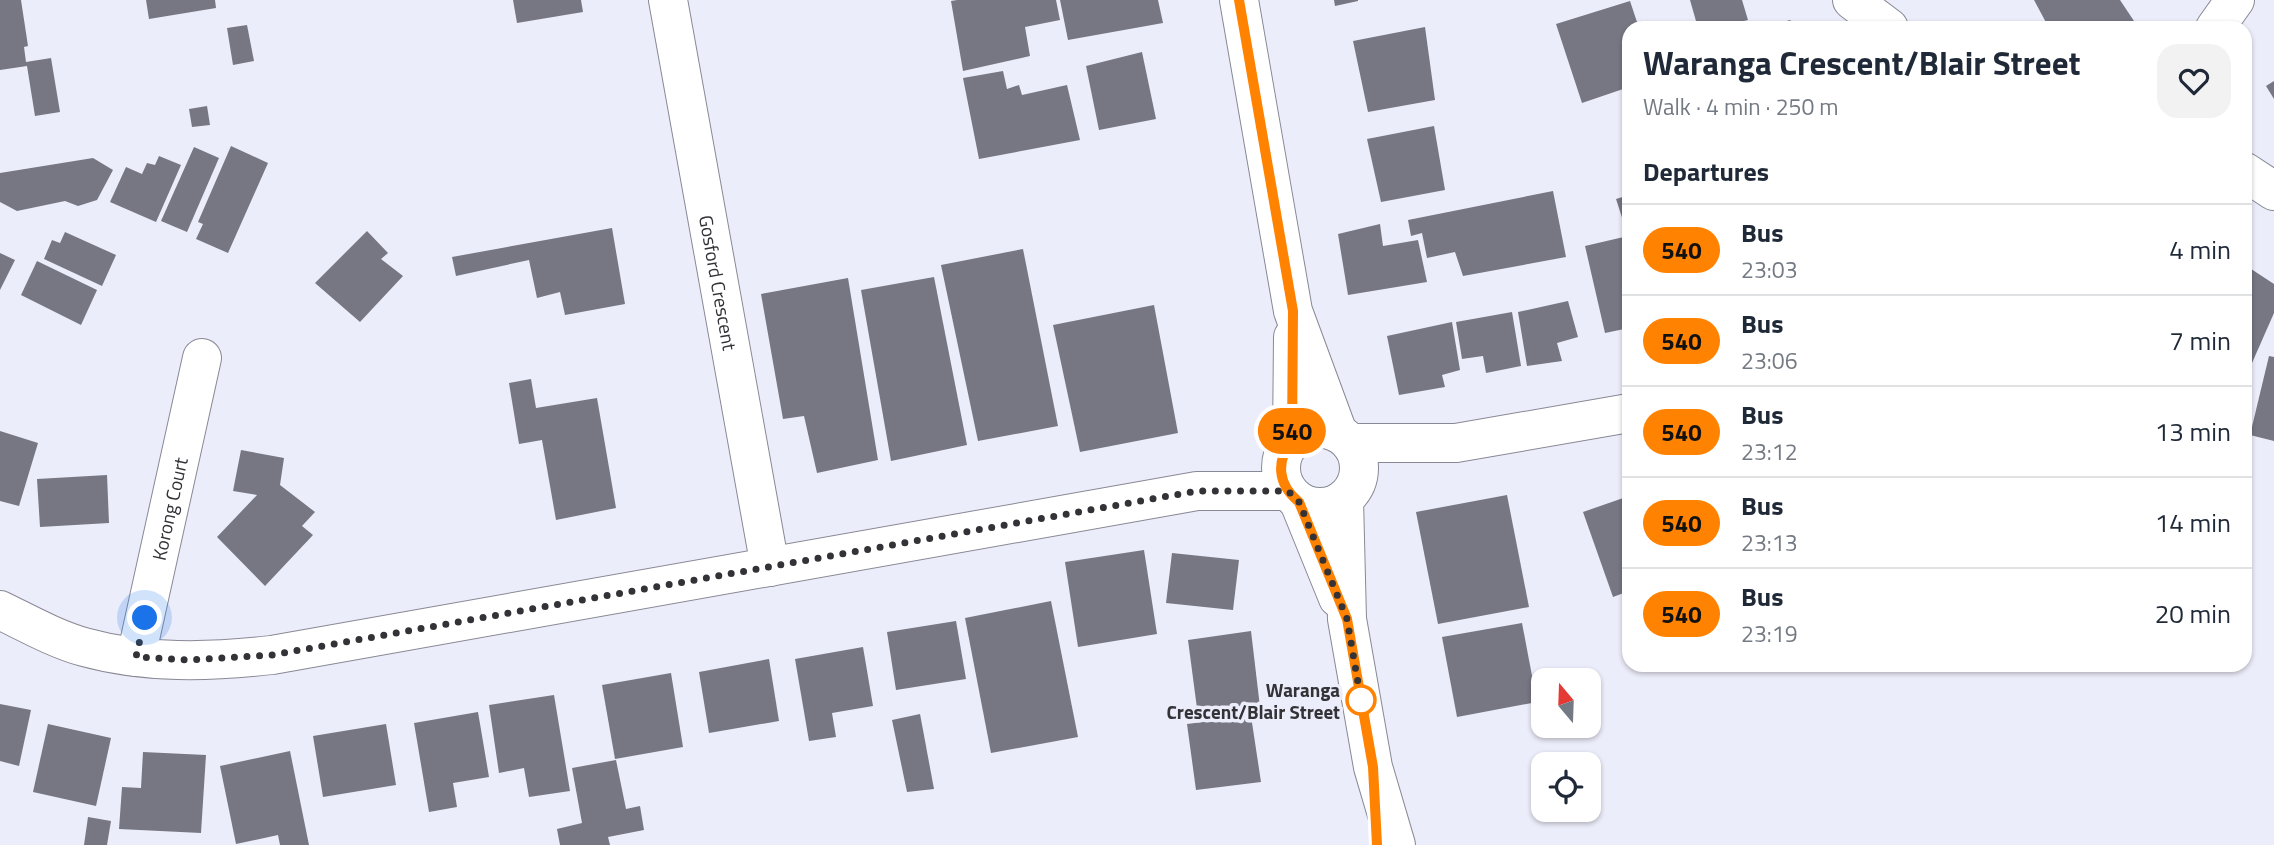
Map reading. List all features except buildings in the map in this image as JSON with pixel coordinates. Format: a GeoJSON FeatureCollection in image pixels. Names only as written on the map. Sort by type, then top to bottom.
{"type":"FeatureCollection","features":[{"type":"Feature","properties":{"kind":"street","name":"Gosford Crescent"},"geometry":{"type":"LineString","coordinates":[[668,0],[770,567]]}},
{"type":"Feature","properties":{"kind":"street"},"geometry":{"type":"LineString","coordinates":[[1238,0],[1293,311],[1290,472],[1347,619],[1373,767],[1396,845]]}},
{"type":"Feature","properties":{"kind":"street"},"geometry":{"type":"LineString","coordinates":[[1852,0],[1880,21]]}},
{"type":"Feature","properties":{"kind":"street"},"geometry":{"type":"LineString","coordinates":[[2220,21],[2235,0]]}},
{"type":"Feature","properties":{"kind":"street"},"geometry":{"type":"LineString","coordinates":[[2252,177],[2274,191]]}},
{"type":"Feature","properties":{"kind":"street"},"geometry":{"type":"LineString","coordinates":[[1293,311],[1344,438],[1357,454],[1359,468],[1351,490],[1347,619]]}},
{"type":"Feature","properties":{"kind":"street","name":"Korong Court"},"geometry":{"type":"LineString","coordinates":[[136,657],[202,358]]}},
{"type":"Feature","properties":{"kind":"street"},"geometry":{"type":"LineString","coordinates":[[0,610],[83,647],[136,657],[189,660],[272,655],[1197,491],[1290,472],[1314,429],[1326,429],[1344,438],[1456,443],[1622,414]]}},
{"type":"Feature","properties":{"kind":"street"},"geometry":{"type":"LineString","coordinates":[[1290,472],[1322,507],[1351,490],[1456,443]]}},
{"type":"Feature","properties":{"kind":"street"},"geometry":{"type":"LineString","coordinates":[[1373,767],[1377,845]]}},
{"type":"Feature","properties":{"kind":"bus line","name":"540"},"geometry":{"type":"LineString","coordinates":[[1239,0],[1293,311],[1292,440],[1282,457],[1280,469],[1288,491],[1299,502],[1347,619],[1373,767],[1377,845]]}},
{"type":"Feature","properties":{"kind":"place","name":"Waranga Crescent/Blair Street"},"geometry":{"type":"Point","coordinates":[1361,700]}},
{"type":"Feature","properties":{"kind":"route"},"geometry":{"type":"LineString","coordinates":[[145,618],[136,657],[189,660],[272,655],[1197,491],[1288,491],[1299,502],[1347,619],[1361,700]]}}]}
